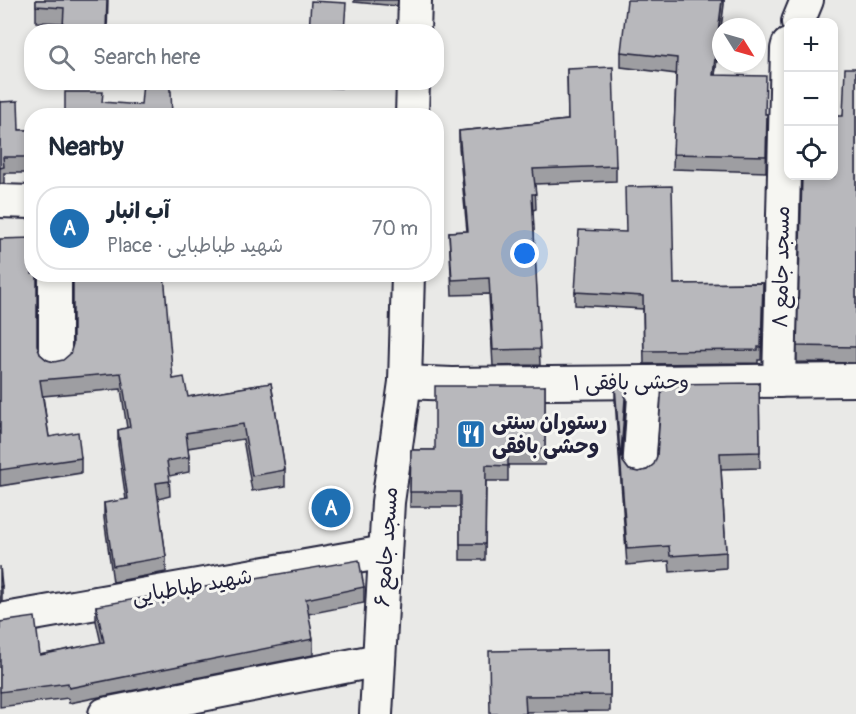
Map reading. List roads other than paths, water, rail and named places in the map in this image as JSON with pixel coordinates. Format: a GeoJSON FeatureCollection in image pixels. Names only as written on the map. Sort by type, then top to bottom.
{"type":"FeatureCollection","features":[{"type":"Feature","properties":{"kind":"street"},"geometry":{"type":"LineString","coordinates":[[414,24],[415,0]]}},
{"type":"Feature","properties":{"kind":"street"},"geometry":{"type":"LineString","coordinates":[[800,18],[807,0]]}},
{"type":"Feature","properties":{"kind":"street","name":"مسجد جامع ۸"},"geometry":{"type":"LineString","coordinates":[[779,381],[786,72]]}},
{"type":"Feature","properties":{"kind":"street"},"geometry":{"type":"LineString","coordinates":[[412,108],[413,90]]}},
{"type":"Feature","properties":{"kind":"street"},"geometry":{"type":"LineString","coordinates":[[0,201],[24,202]]}},
{"type":"Feature","properties":{"kind":"street"},"geometry":{"type":"LineString","coordinates":[[55,282],[55,360]]}},
{"type":"Feature","properties":{"kind":"street","name":"مسجد جامع ۶"},"geometry":{"type":"LineString","coordinates":[[376,714],[388,502],[405,381],[408,282]]}},
{"type":"Feature","properties":{"kind":"street","name":"وحشی بافقی ۱"},"geometry":{"type":"LineString","coordinates":[[405,381],[452,384],[856,380]]}},
{"type":"Feature","properties":{"kind":"street"},"geometry":{"type":"LineString","coordinates":[[639,470],[645,382]]}},
{"type":"Feature","properties":{"kind":"street","name":"شهید طباطبایی"},"geometry":{"type":"LineString","coordinates":[[0,620],[385,552]]}},
{"type":"Feature","properties":{"kind":"street"},"geometry":{"type":"LineString","coordinates":[[105,714],[380,660]]}},
{"type":"Feature","properties":{"kind":"place","name":"رستوران سنتی وحشی بافقی"},"geometry":{"type":"Point","coordinates":[471,434]}},
{"type":"Feature","properties":{"kind":"place","name":"آب انبار"},"geometry":{"type":"Point","coordinates":[331,508]}}]}
